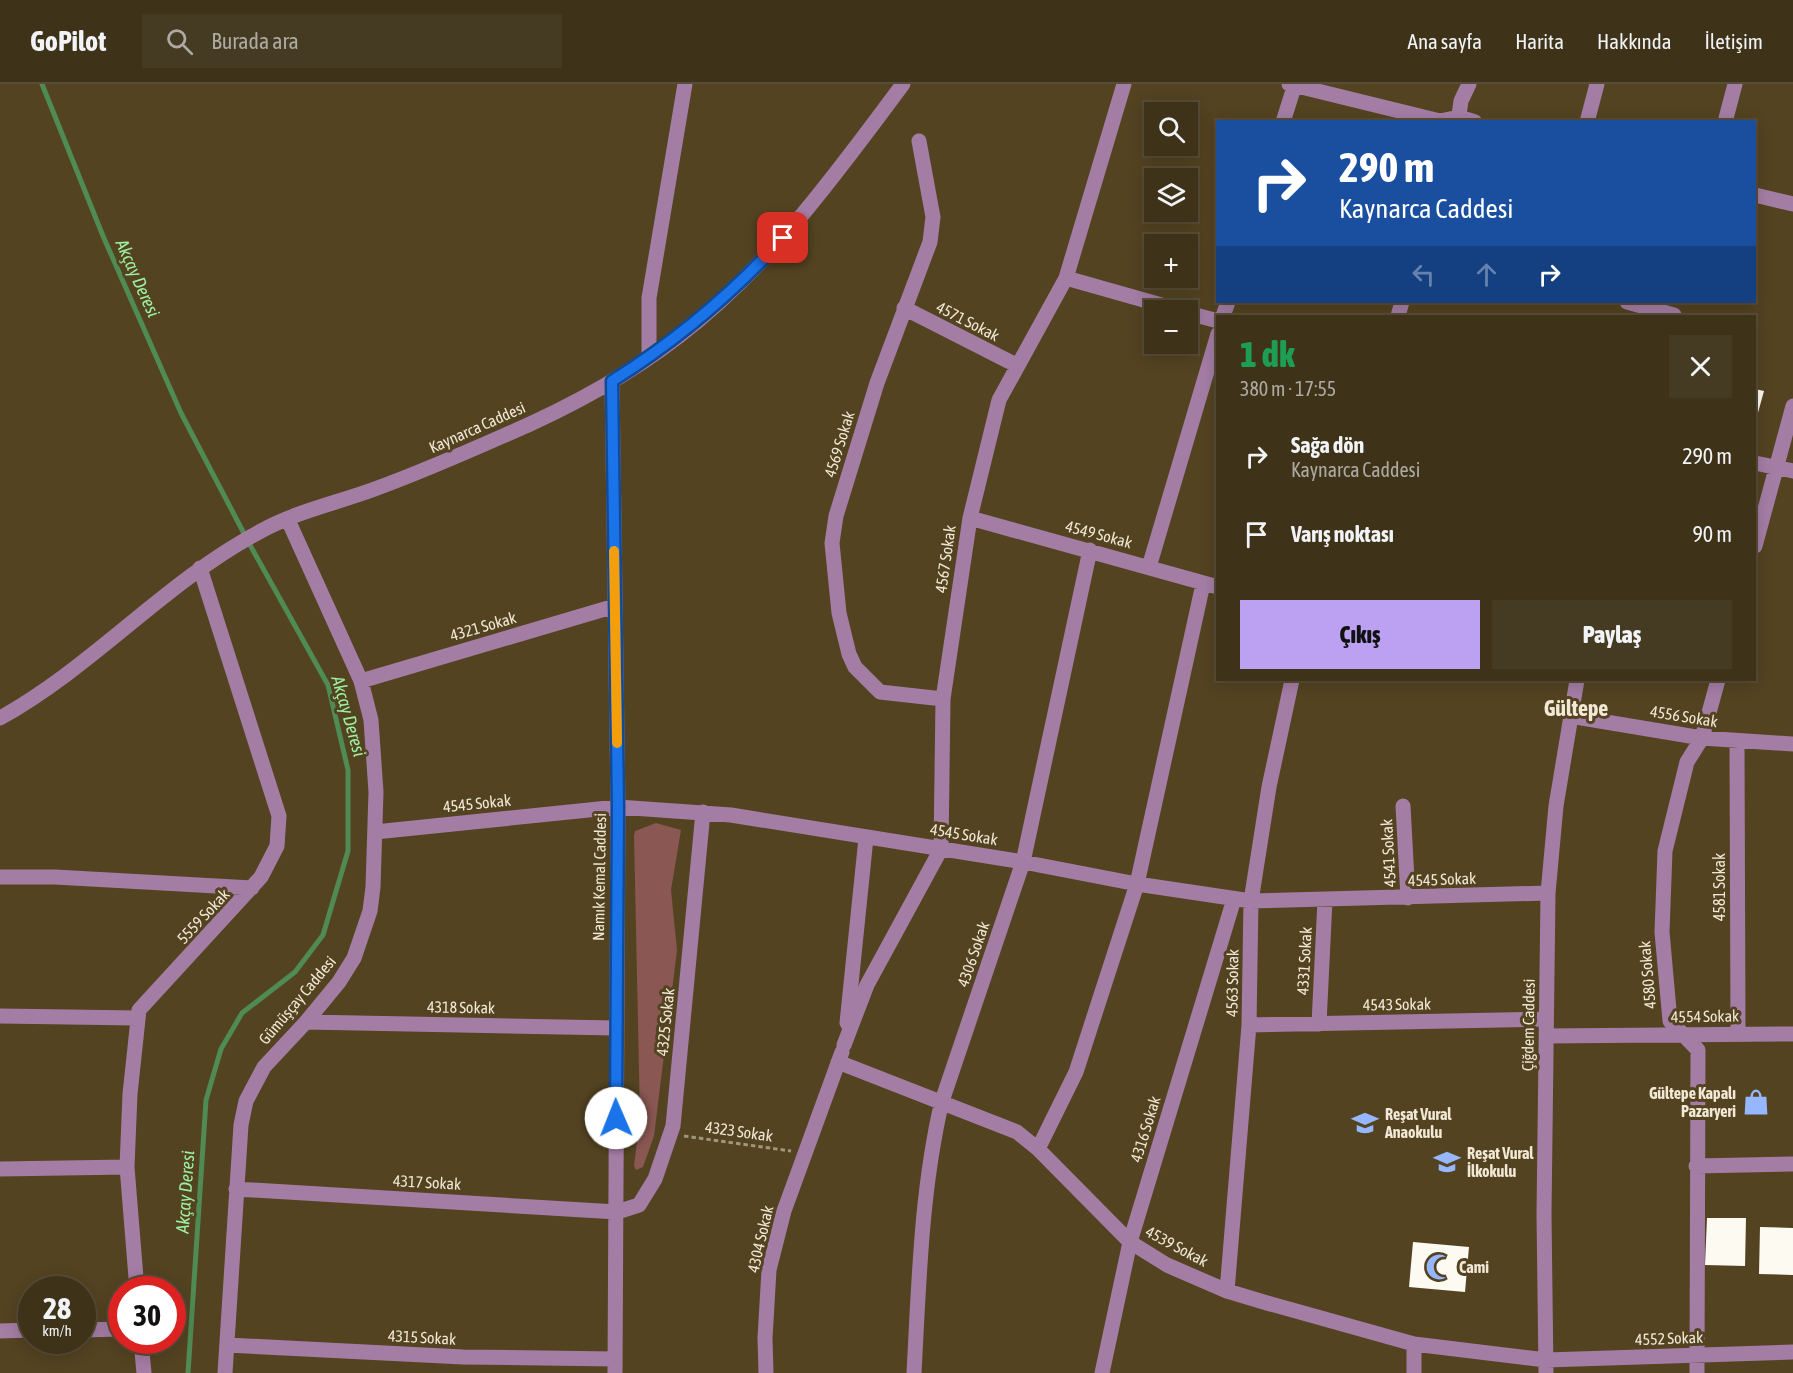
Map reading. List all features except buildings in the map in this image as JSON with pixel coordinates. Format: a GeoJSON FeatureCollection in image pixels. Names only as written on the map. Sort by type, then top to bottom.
{"type":"FeatureCollection","features":[{"type":"Feature","properties":{"kind":"street"},"geometry":{"type":"LineString","coordinates":[[649,357],[649,298],[685,84]]}},
{"type":"Feature","properties":{"kind":"street","name":"Kaynarca Caddesi"},"geometry":{"type":"LineString","coordinates":[[0,718],[62,676],[200,568],[250,537],[288,520],[386,485],[506,435],[612,381],[649,357],[706,314],[768,254],[826,187],[903,84]]}},
{"type":"Feature","properties":{"kind":"street","name":"4567 Sokak"},"geometry":{"type":"LineString","coordinates":[[844,1046],[867,985],[941,849],[943,699],[970,518],[999,400],[1016,365],[1066,278],[1124,84]]}},
{"type":"Feature","properties":{"kind":"street"},"geometry":{"type":"LineString","coordinates":[[1284,120],[1293,84],[1436,120]]}},
{"type":"Feature","properties":{"kind":"street"},"geometry":{"type":"LineString","coordinates":[[1459,119],[1461,101],[1469,84]]}},
{"type":"Feature","properties":{"kind":"street"},"geometry":{"type":"LineString","coordinates":[[1588,120],[1597,84]]}},
{"type":"Feature","properties":{"kind":"street"},"geometry":{"type":"LineString","coordinates":[[1726,120],[1735,84]]}},
{"type":"Feature","properties":{"kind":"street","name":"4569 Sokak"},"geometry":{"type":"LineString","coordinates":[[919,141],[933,229],[877,383],[842,494],[833,531],[832,549],[839,613],[849,654],[855,667],[880,692],[943,699]]}},
{"type":"Feature","properties":{"kind":"street"},"geometry":{"type":"LineString","coordinates":[[1756,195],[1793,204]]}},
{"type":"Feature","properties":{"kind":"street"},"geometry":{"type":"LineString","coordinates":[[1066,278],[1144,300]]}},
{"type":"Feature","properties":{"kind":"street"},"geometry":{"type":"LineString","coordinates":[[1632,303],[1675,311]]}},
{"type":"Feature","properties":{"kind":"street","name":"4571 Sokak"},"geometry":{"type":"LineString","coordinates":[[904,308],[1016,365]]}},
{"type":"Feature","properties":{"kind":"street"},"geometry":{"type":"LineString","coordinates":[[1198,316],[1216,320]]}},
{"type":"Feature","properties":{"kind":"street"},"geometry":{"type":"LineString","coordinates":[[1149,567],[1216,341]]}},
{"type":"Feature","properties":{"kind":"street","name":"Namık Kemal Caddesi"},"geometry":{"type":"LineString","coordinates":[[612,381],[618,807],[615,1028],[617,1212],[615,1366]]}},
{"type":"Feature","properties":{"kind":"street"},"geometry":{"type":"LineString","coordinates":[[1756,542],[1793,406]]}},
{"type":"Feature","properties":{"kind":"street"},"geometry":{"type":"LineString","coordinates":[[1756,463],[1793,471]]}},
{"type":"Feature","properties":{"kind":"street","name":"4549 Sokak"},"geometry":{"type":"LineString","coordinates":[[970,518],[1216,587]]}},
{"type":"Feature","properties":{"kind":"street","name":"Gümüşçay Caddesi"},"geometry":{"type":"LineString","coordinates":[[225,1373],[236,1189],[241,1125],[246,1101],[264,1067],[306,1022],[339,982],[354,958],[364,934],[374,887],[375,757],[361,681],[288,520]]}},
{"type":"Feature","properties":{"kind":"street","name":"4306 Sokak"},"geometry":{"type":"LineString","coordinates":[[914,1373],[920,1250],[933,1146],[942,1101],[1023,861],[1090,550]]}},
{"type":"Feature","properties":{"kind":"street","name":"5559 Sokak"},"geometry":{"type":"LineString","coordinates":[[136,1276],[127,1167],[137,1018],[145,1002],[252,888],[270,862],[277,846],[279,816],[200,568]]}},
{"type":"Feature","properties":{"kind":"street"},"geometry":{"type":"LineString","coordinates":[[1038,1149],[1076,1072],[1137,884],[1203,584]]}},
{"type":"Feature","properties":{"kind":"street","name":"4321 Sokak"},"geometry":{"type":"LineString","coordinates":[[361,681],[615,606]]}},
{"type":"Feature","properties":{"kind":"street","name":"4563 Sokak"},"geometry":{"type":"LineString","coordinates":[[1227,1291],[1249,1025],[1251,901],[1269,787],[1292,681]]}},
{"type":"Feature","properties":{"kind":"street","name":"Çiğdem Caddesi"},"geometry":{"type":"LineString","coordinates":[[1546,1366],[1548,893],[1556,806],[1578,681]]}},
{"type":"Feature","properties":{"kind":"street","name":"4580 Sokak"},"geometry":{"type":"LineString","coordinates":[[1697,1373],[1698,1050],[1670,1021],[1662,932],[1665,851],[1687,762],[1701,738],[1718,681]]}},
{"type":"Feature","properties":{"kind":"street","name":"4556 Sokak"},"geometry":{"type":"LineString","coordinates":[[1570,716],[1701,738],[1793,744]]}},
{"type":"Feature","properties":{"kind":"street","name":"4581 Sokak"},"geometry":{"type":"LineString","coordinates":[[1737,742],[1738,1033]]}},
{"type":"Feature","properties":{"kind":"street","name":"4541 Sokak"},"geometry":{"type":"LineString","coordinates":[[1403,806],[1408,898]]}},
{"type":"Feature","properties":{"kind":"street","name":"4545 Sokak"},"geometry":{"type":"LineString","coordinates":[[375,832],[618,807],[703,812],[1023,861],[1137,884],[1251,901],[1548,893]]}},
{"type":"Feature","properties":{"kind":"street","name":"4325 Sokak"},"geometry":{"type":"LineString","coordinates":[[617,1212],[632,1209],[645,1199],[670,1134],[703,812]]}},
{"type":"Feature","properties":{"kind":"street"},"geometry":{"type":"LineString","coordinates":[[844,1046],[866,838]]}},
{"type":"Feature","properties":{"kind":"street"},"geometry":{"type":"LineString","coordinates":[[0,877],[55,877],[252,888]]}},
{"type":"Feature","properties":{"kind":"street","name":"4316 Sokak"},"geometry":{"type":"LineString","coordinates":[[1102,1373],[1130,1242],[1234,899]]}},
{"type":"Feature","properties":{"kind":"street","name":"4331 Sokak"},"geometry":{"type":"LineString","coordinates":[[1319,1024],[1325,900]]}},
{"type":"Feature","properties":{"kind":"street"},"geometry":{"type":"LineString","coordinates":[[0,1016],[137,1018]]}},
{"type":"Feature","properties":{"kind":"street","name":"4543 Sokak"},"geometry":{"type":"LineString","coordinates":[[1249,1025],[1546,1019]]}},
{"type":"Feature","properties":{"kind":"street","name":"4318 Sokak"},"geometry":{"type":"LineString","coordinates":[[306,1022],[615,1028]]}},
{"type":"Feature","properties":{"kind":"street","name":"4554 Sokak"},"geometry":{"type":"LineString","coordinates":[[1546,1036],[1793,1034]]}},
{"type":"Feature","properties":{"kind":"street","name":"4304 Sokak"},"geometry":{"type":"LineString","coordinates":[[766,1373],[765,1338],[770,1270],[784,1211],[844,1046]]}},
{"type":"Feature","properties":{"kind":"street","name":"4539 Sokak"},"geometry":{"type":"LineString","coordinates":[[838,1062],[1017,1132],[1038,1149],[1130,1242],[1167,1265],[1227,1291],[1414,1344],[1546,1366]]}},
{"type":"Feature","properties":{"kind":"street"},"geometry":{"type":"LineString","coordinates":[[1696,1166],[1793,1164]]}},
{"type":"Feature","properties":{"kind":"street"},"geometry":{"type":"LineString","coordinates":[[0,1169],[127,1167]]}},
{"type":"Feature","properties":{"kind":"street","name":"4317 Sokak"},"geometry":{"type":"LineString","coordinates":[[236,1189],[617,1212]]}},
{"type":"Feature","properties":{"kind":"street"},"geometry":{"type":"LineString","coordinates":[[0,1331],[18,1330]]}},
{"type":"Feature","properties":{"kind":"street"},"geometry":{"type":"LineString","coordinates":[[1414,1344],[1414,1373]]}},
{"type":"Feature","properties":{"kind":"street","name":"4315 Sokak"},"geometry":{"type":"LineString","coordinates":[[227,1345],[615,1366]]}},
{"type":"Feature","properties":{"kind":"street","name":"4552 Sokak"},"geometry":{"type":"LineString","coordinates":[[1546,1366],[1793,1352]]}},
{"type":"Feature","properties":{"kind":"street"},"geometry":{"type":"LineString","coordinates":[[142,1354],[144,1373]]}},
{"type":"Feature","properties":{"kind":"street"},"geometry":{"type":"LineString","coordinates":[[471,1357],[472,1373]]}},
{"type":"Feature","properties":{"kind":"path","name":"4323 Sokak"},"geometry":{"type":"LineString","coordinates":[[670,1134],[804,1152]]}},
{"type":"Feature","properties":{"kind":"shaded area"},"geometry":{"type":"Polygon","coordinates":[[[656,823],[681,830],[671,890],[677,950],[654,1136],[643,1167],[636,1170],[634,1166],[640,1117],[634,836],[635,831],[656,823]]]}},
{"type":"Feature","properties":{"kind":"waterway","name":"Akçay Deresi"},"geometry":{"type":"LineString","coordinates":[[42,84],[103,236],[181,413],[250,545],[328,685],[348,770],[348,851],[323,935],[295,972],[242,1013],[221,1049],[206,1100],[188,1373]]}},
{"type":"Feature","properties":{"kind":"slow traffic"},"geometry":{"type":"LineString","coordinates":[[614,551],[617,743]]}},
{"type":"Feature","properties":{"kind":"place","name":"Gültepe Kapalı Pazaryeri"},"geometry":{"type":"Point","coordinates":[1756,1102]}},
{"type":"Feature","properties":{"kind":"place","name":"Reşat Vural Anaokulu"},"geometry":{"type":"Point","coordinates":[1365,1123]}},
{"type":"Feature","properties":{"kind":"place","name":"Reşat Vural İlkokulu"},"geometry":{"type":"Point","coordinates":[1447,1162]}},
{"type":"Feature","properties":{"kind":"place","name":"Cami"},"geometry":{"type":"Point","coordinates":[1439,1267]}},
{"type":"Feature","properties":{"kind":"district","name":"Gültepe"},"geometry":{"type":"Point","coordinates":[1576,708]}},
{"type":"Feature","properties":{"kind":"route"},"geometry":{"type":"LineString","coordinates":[[616,1118],[618,807],[612,381],[679,337],[736,286],[783,238]]}}]}
